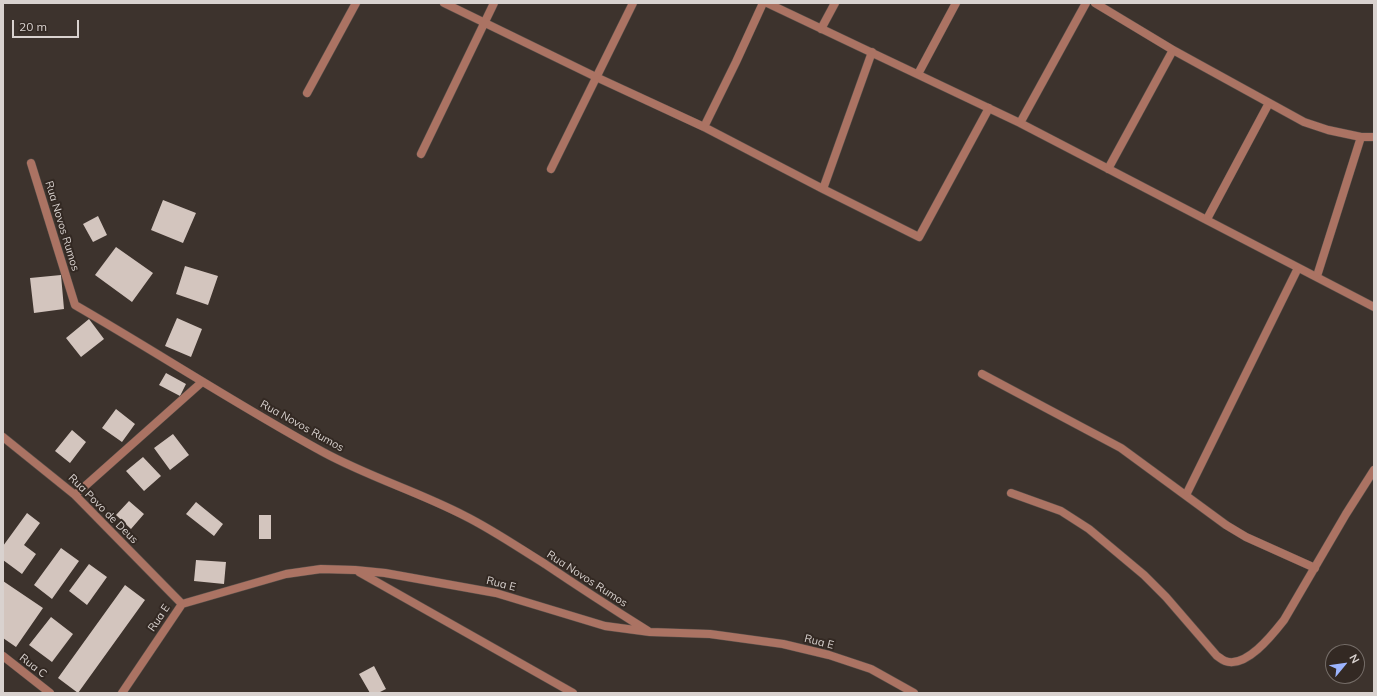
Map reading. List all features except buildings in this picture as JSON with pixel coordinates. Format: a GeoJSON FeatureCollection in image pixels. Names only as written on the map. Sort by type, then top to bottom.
{"type":"FeatureCollection","features":[{"type":"Feature","properties":{"kind":"street"},"geometry":{"type":"LineString","coordinates":[[307,93],[356,3]]}},
{"type":"Feature","properties":{"kind":"street"},"geometry":{"type":"LineString","coordinates":[[444,3],[704,126],[823,190],[919,237],[989,108]]}},
{"type":"Feature","properties":{"kind":"street"},"geometry":{"type":"LineString","coordinates":[[421,154],[494,3]]}},
{"type":"Feature","properties":{"kind":"street"},"geometry":{"type":"LineString","coordinates":[[551,169],[633,3]]}},
{"type":"Feature","properties":{"kind":"street"},"geometry":{"type":"LineString","coordinates":[[704,126],[763,3]]}},
{"type":"Feature","properties":{"kind":"street"},"geometry":{"type":"LineString","coordinates":[[767,3],[1020,123],[1207,219],[1298,268],[1317,276],[1374,307]]}},
{"type":"Feature","properties":{"kind":"street"},"geometry":{"type":"LineString","coordinates":[[821,29],[835,3]]}},
{"type":"Feature","properties":{"kind":"street"},"geometry":{"type":"LineString","coordinates":[[918,74],[956,3]]}},
{"type":"Feature","properties":{"kind":"street"},"geometry":{"type":"LineString","coordinates":[[1020,123],[1086,3]]}},
{"type":"Feature","properties":{"kind":"street"},"geometry":{"type":"LineString","coordinates":[[1095,3],[1173,50],[1225,77],[1304,122],[1328,130],[1374,137]]}},
{"type":"Feature","properties":{"kind":"street"},"geometry":{"type":"LineString","coordinates":[[1108,169],[1173,50]]}},
{"type":"Feature","properties":{"kind":"street"},"geometry":{"type":"LineString","coordinates":[[823,190],[872,52]]}},
{"type":"Feature","properties":{"kind":"street"},"geometry":{"type":"LineString","coordinates":[[1207,219],[1269,103]]}},
{"type":"Feature","properties":{"kind":"street"},"geometry":{"type":"LineString","coordinates":[[1317,276],[1361,136]]}},
{"type":"Feature","properties":{"kind":"street","name":"Rua Novos Rumos"},"geometry":{"type":"LineString","coordinates":[[31,162],[75,305],[143,344],[202,382],[324,453],[378,479],[441,505],[496,533],[650,632]]}},
{"type":"Feature","properties":{"kind":"street"},"geometry":{"type":"LineString","coordinates":[[1186,495],[1298,268]]}},
{"type":"Feature","properties":{"kind":"street"},"geometry":{"type":"LineString","coordinates":[[982,374],[1121,448],[1226,525],[1246,537],[1315,568]]}},
{"type":"Feature","properties":{"kind":"street"},"geometry":{"type":"LineString","coordinates":[[75,495],[202,382]]}},
{"type":"Feature","properties":{"kind":"street","name":"Rua Povo de Deus"},"geometry":{"type":"LineString","coordinates":[[3,437],[75,495],[182,604]]}},
{"type":"Feature","properties":{"kind":"street"},"geometry":{"type":"LineString","coordinates":[[1011,493],[1061,512],[1089,529],[1144,575],[1166,597],[1217,656],[1225,661],[1233,662],[1241,660],[1264,645],[1284,620],[1346,514],[1374,470]]}},
{"type":"Feature","properties":{"kind":"street","name":"Rua E"},"geometry":{"type":"LineString","coordinates":[[122,693],[182,604],[286,574],[320,569],[385,573],[496,593],[605,626],[650,632],[710,634],[783,644],[829,655],[871,669],[914,693]]}},
{"type":"Feature","properties":{"kind":"street"},"geometry":{"type":"LineString","coordinates":[[355,570],[573,693]]}},
{"type":"Feature","properties":{"kind":"street","name":"Rua C"},"geometry":{"type":"LineString","coordinates":[[3,656],[50,693]]}}]}
